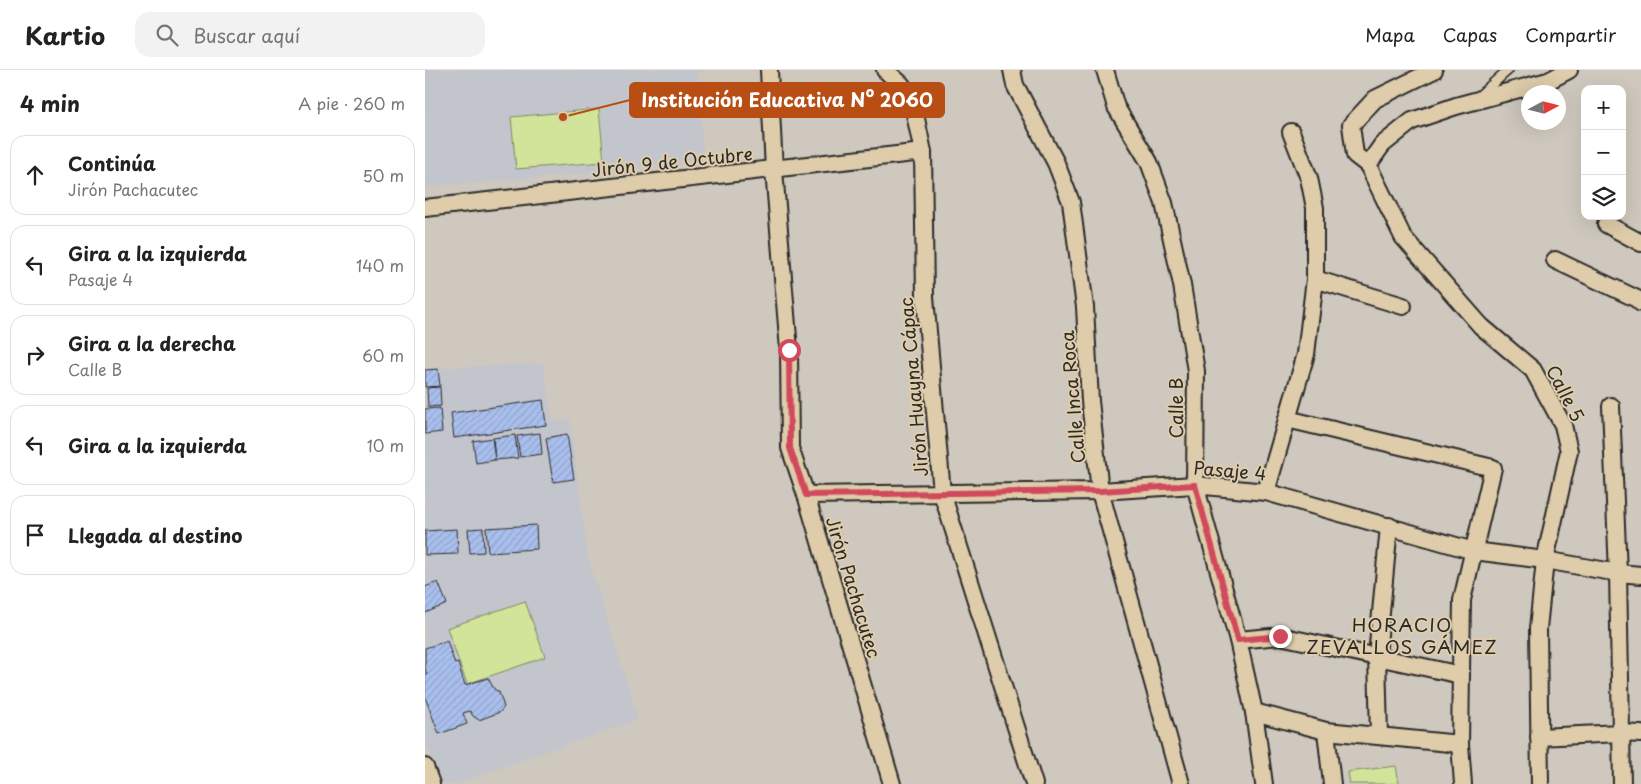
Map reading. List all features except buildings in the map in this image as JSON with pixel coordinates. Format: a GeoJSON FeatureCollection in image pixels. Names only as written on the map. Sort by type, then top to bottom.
{"type":"FeatureCollection","features":[{"type":"Feature","properties":{"kind":"street","name":"Jirón Pachacutec"},"geometry":{"type":"LineString","coordinates":[[769,70],[773,170],[789,350],[790,448],[806,495],[892,784]]}},
{"type":"Feature","properties":{"kind":"street","name":"Jirón Huayna Cápac"},"geometry":{"type":"LineString","coordinates":[[885,70],[901,84],[913,100],[923,152],[925,298],[943,493],[1034,784]]}},
{"type":"Feature","properties":{"kind":"street","name":"Calle Inca Roca"},"geometry":{"type":"LineString","coordinates":[[1012,70],[1015,85],[1056,163],[1071,202],[1085,307],[1090,401],[1100,491],[1181,784]]}},
{"type":"Feature","properties":{"kind":"street","name":"Calle B"},"geometry":{"type":"LineString","coordinates":[[1105,70],[1116,107],[1149,162],[1164,203],[1182,285],[1196,371],[1195,485],[1238,640],[1254,712],[1264,784]]}},
{"type":"Feature","properties":{"kind":"street","name":"Calle 5"},"geometry":{"type":"LineString","coordinates":[[1434,70],[1375,99],[1351,125],[1355,155],[1368,166],[1403,237],[1481,326],[1533,370],[1563,425],[1569,451],[1545,560],[1538,629],[1540,784]]}},
{"type":"Feature","properties":{"kind":"street"},"geometry":{"type":"LineString","coordinates":[[1368,166],[1382,145],[1413,121],[1547,82],[1569,70]]}},
{"type":"Feature","properties":{"kind":"street"},"geometry":{"type":"LineString","coordinates":[[1266,492],[1306,354],[1315,279],[1315,208],[1309,178],[1291,132]]}},
{"type":"Feature","properties":{"kind":"street","name":"Jirón 9 de Octubre"},"geometry":{"type":"LineString","coordinates":[[425,208],[923,152]]}},
{"type":"Feature","properties":{"kind":"street"},"geometry":{"type":"LineString","coordinates":[[1606,224],[1641,243]]}},
{"type":"Feature","properties":{"kind":"street"},"geometry":{"type":"LineString","coordinates":[[1555,260],[1641,303]]}},
{"type":"Feature","properties":{"kind":"street"},"geometry":{"type":"LineString","coordinates":[[1315,279],[1403,306]]}},
{"type":"Feature","properties":{"kind":"street"},"geometry":{"type":"LineString","coordinates":[[1611,406],[1619,573],[1622,784]]}},
{"type":"Feature","properties":{"kind":"street"},"geometry":{"type":"LineString","coordinates":[[1287,419],[1493,468],[1462,600],[1460,744],[1463,784]]}},
{"type":"Feature","properties":{"kind":"street","name":"Pasaje 4"},"geometry":{"type":"LineString","coordinates":[[806,495],[1100,491],[1195,485],[1266,492],[1474,551],[1641,575]]}},
{"type":"Feature","properties":{"kind":"street"},"geometry":{"type":"LineString","coordinates":[[1379,736],[1377,656],[1389,526]]}},
{"type":"Feature","properties":{"kind":"street"},"geometry":{"type":"LineString","coordinates":[[1238,640],[1280,636],[1461,676]]}},
{"type":"Feature","properties":{"kind":"street"},"geometry":{"type":"LineString","coordinates":[[1254,712],[1326,731],[1460,744]]}},
{"type":"Feature","properties":{"kind":"street"},"geometry":{"type":"LineString","coordinates":[[1326,731],[1332,784]]}},
{"type":"Feature","properties":{"kind":"street"},"geometry":{"type":"LineString","coordinates":[[1539,737],[1620,733],[1641,734]]}},
{"type":"Feature","properties":{"kind":"street"},"geometry":{"type":"LineString","coordinates":[[425,768],[431,784]]}},
{"type":"Feature","properties":{"kind":"lane"},"geometry":{"type":"LineString","coordinates":[[1474,102],[1508,70]]}},
{"type":"Feature","properties":{"kind":"shaded area"},"geometry":{"type":"Polygon","coordinates":[[[425,70],[697,70],[704,163],[425,187],[425,70]]]}},
{"type":"Feature","properties":{"kind":"shaded area"},"geometry":{"type":"Polygon","coordinates":[[[543,363],[553,421],[570,419],[587,555],[638,719],[455,784],[442,784],[425,740],[425,369],[543,363]]]}},
{"type":"Feature","properties":{"kind":"green space"},"geometry":{"type":"Polygon","coordinates":[[[599,109],[604,162],[516,169],[511,117],[599,109]]]}},
{"type":"Feature","properties":{"kind":"green space"},"geometry":{"type":"Polygon","coordinates":[[[525,601],[545,657],[467,684],[447,628],[525,601]]]}},
{"type":"Feature","properties":{"kind":"green space"},"geometry":{"type":"Polygon","coordinates":[[[1396,766],[1399,784],[1350,784],[1348,772],[1396,766]]]}},
{"type":"Feature","properties":{"kind":"place","name":"Institución Educativa Nº 2060"},"geometry":{"type":"Point","coordinates":[563,117]}},
{"type":"Feature","properties":{"kind":"district","name":"HORACIO ZEVALLOS GÁMEZ"},"geometry":{"type":"Point","coordinates":[1402,635]}},
{"type":"Feature","properties":{"kind":"route"},"geometry":{"type":"LineString","coordinates":[[789,350],[790,448],[806,495],[1100,491],[1195,485],[1238,640],[1280,636]]}}]}
